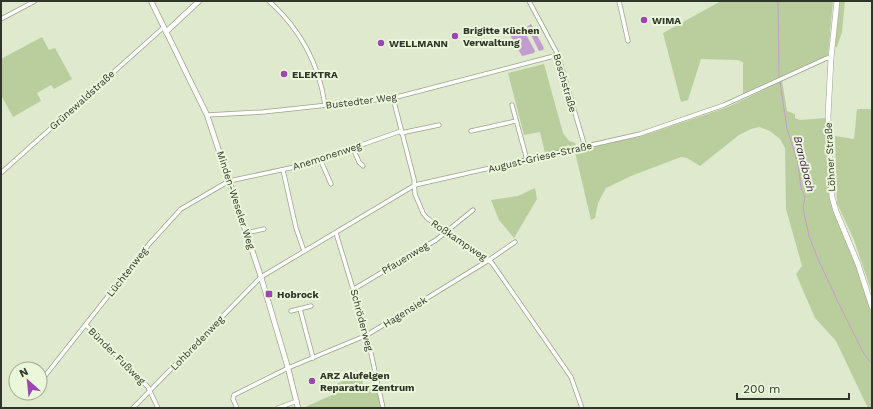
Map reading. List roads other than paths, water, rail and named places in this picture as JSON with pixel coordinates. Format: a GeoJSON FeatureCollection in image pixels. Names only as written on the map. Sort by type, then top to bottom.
{"type":"FeatureCollection","features":[{"type":"Feature","properties":{"kind":"main road","name":"Löhner Straße"},"geometry":{"type":"LineString","coordinates":[[837,1],[831,58],[828,116],[832,197],[836,211],[858,264],[872,307]]}},
{"type":"Feature","properties":{"kind":"street"},"geometry":{"type":"LineString","coordinates":[[1,19],[35,1]]}},
{"type":"Feature","properties":{"kind":"street","name":"Minden-Weseler Weg"},"geometry":{"type":"LineString","coordinates":[[151,1],[207,115],[261,277],[288,368],[298,408]]}},
{"type":"Feature","properties":{"kind":"street"},"geometry":{"type":"LineString","coordinates":[[165,29],[198,1]]}},
{"type":"Feature","properties":{"kind":"street"},"geometry":{"type":"LineString","coordinates":[[269,1],[295,28],[304,42],[322,87],[325,106]]}},
{"type":"Feature","properties":{"kind":"street","name":"Boschstraße"},"geometry":{"type":"LineString","coordinates":[[529,1],[558,55],[585,147]]}},
{"type":"Feature","properties":{"kind":"street"},"geometry":{"type":"LineString","coordinates":[[619,1],[628,41]]}},
{"type":"Feature","properties":{"kind":"street","name":"Grünewaldstraße"},"geometry":{"type":"LineString","coordinates":[[1,173],[165,29]]}},
{"type":"Feature","properties":{"kind":"street","name":"Bustedter Weg"},"geometry":{"type":"LineString","coordinates":[[207,115],[263,112],[393,98],[558,55]]}},
{"type":"Feature","properties":{"kind":"street","name":"August-Griese-Straße"},"geometry":{"type":"LineString","coordinates":[[261,277],[414,185],[640,134],[724,105],[827,58],[831,58]]}},
{"type":"Feature","properties":{"kind":"street","name":"Roßkampweg"},"geometry":{"type":"LineString","coordinates":[[393,98],[414,179],[416,194],[423,213],[427,218],[446,232],[490,260],[571,377],[582,408]]}},
{"type":"Feature","properties":{"kind":"street"},"geometry":{"type":"LineString","coordinates":[[512,105],[527,160]]}},
{"type":"Feature","properties":{"kind":"street"},"geometry":{"type":"LineString","coordinates":[[471,131],[516,121]]}},
{"type":"Feature","properties":{"kind":"street","name":"Anemonenweg"},"geometry":{"type":"LineString","coordinates":[[229,181],[304,165],[401,132],[439,124]]}},
{"type":"Feature","properties":{"kind":"street"},"geometry":{"type":"LineString","coordinates":[[353,148],[362,166]]}},
{"type":"Feature","properties":{"kind":"street"},"geometry":{"type":"LineString","coordinates":[[320,160],[331,184]]}},
{"type":"Feature","properties":{"kind":"street"},"geometry":{"type":"LineString","coordinates":[[283,170],[296,228],[304,251]]}},
{"type":"Feature","properties":{"kind":"street","name":"Lüchtenweg"},"geometry":{"type":"LineString","coordinates":[[48,372],[150,243],[181,209],[229,181]]}},
{"type":"Feature","properties":{"kind":"street","name":"Pfauenweg"},"geometry":{"type":"LineString","coordinates":[[354,289],[436,240],[473,210]]}},
{"type":"Feature","properties":{"kind":"street"},"geometry":{"type":"LineString","coordinates":[[246,233],[264,229]]}},
{"type":"Feature","properties":{"kind":"street","name":"Schröderweg"},"geometry":{"type":"LineString","coordinates":[[336,232],[367,336],[383,408]]}},
{"type":"Feature","properties":{"kind":"street","name":"Hagensiek"},"geometry":{"type":"LineString","coordinates":[[237,408],[232,399],[234,395],[288,368],[367,336],[490,260],[515,242]]}},
{"type":"Feature","properties":{"kind":"street","name":"Lohbredenweg"},"geometry":{"type":"LineString","coordinates":[[133,408],[261,277]]}},
{"type":"Feature","properties":{"kind":"street"},"geometry":{"type":"LineString","coordinates":[[291,311],[311,306]]}},
{"type":"Feature","properties":{"kind":"street"},"geometry":{"type":"LineString","coordinates":[[300,309],[313,358]]}},
{"type":"Feature","properties":{"kind":"street","name":"Bünder Fußweg"},"geometry":{"type":"LineString","coordinates":[[86,325],[148,387],[149,392],[158,408]]}},
{"type":"Feature","properties":{"kind":"street"},"geometry":{"type":"LineString","coordinates":[[278,408],[297,401]]}},
{"type":"Feature","properties":{"kind":"waterway","name":"Brandbach"},"geometry":{"type":"LineString","coordinates":[[778,1],[779,75],[787,129],[798,163],[801,188],[805,197],[803,208],[809,236],[840,306],[864,354],[872,364]]}},
{"type":"Feature","properties":{"kind":"place","name":"WIMA"},"geometry":{"type":"Point","coordinates":[644,20]}},
{"type":"Feature","properties":{"kind":"place","name":"Brigitte Küchen Verwaltung"},"geometry":{"type":"Point","coordinates":[455,36]}},
{"type":"Feature","properties":{"kind":"place","name":"WELLMANN"},"geometry":{"type":"Point","coordinates":[381,43]}},
{"type":"Feature","properties":{"kind":"place","name":"ELEKTRA"},"geometry":{"type":"Point","coordinates":[284,74]}},
{"type":"Feature","properties":{"kind":"place","name":"Hobrock"},"geometry":{"type":"Point","coordinates":[269,294]}},
{"type":"Feature","properties":{"kind":"place","name":"ARZ Alufelgen Reparatur Zentrum"},"geometry":{"type":"Point","coordinates":[312,381]}}]}
